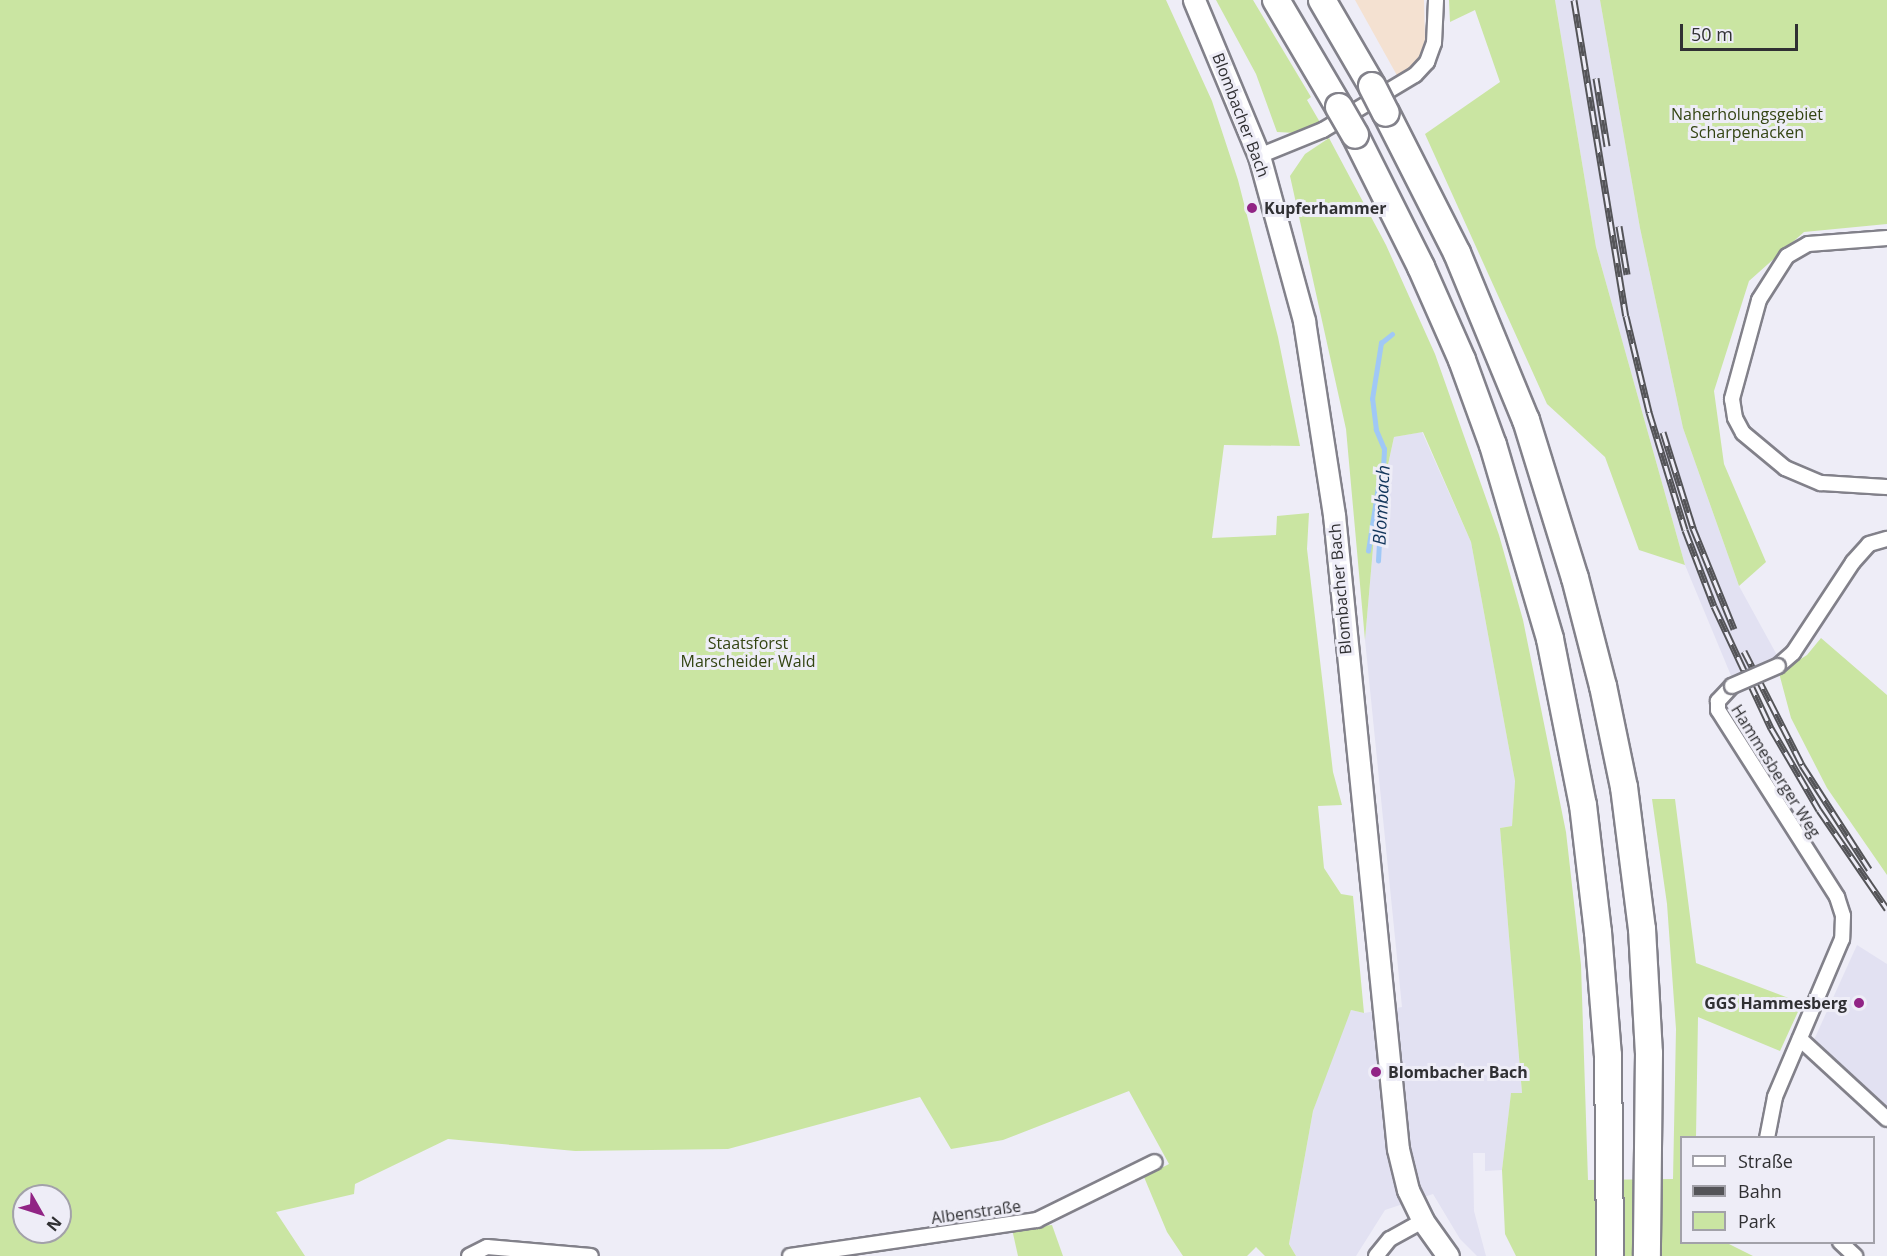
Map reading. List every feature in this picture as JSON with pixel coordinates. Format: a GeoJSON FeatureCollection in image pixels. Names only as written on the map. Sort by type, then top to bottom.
{"type":"FeatureCollection","features":[{"type":"Feature","properties":{"kind":"highway"},"geometry":{"type":"LineString","coordinates":[[1276,0],[1355,135],[1421,267],[1462,360],[1493,445],[1550,639],[1592,866],[1605,994],[1611,1179],[1610,1256]]}},
{"type":"Feature","properties":{"kind":"highway"},"geometry":{"type":"LineString","coordinates":[[1322,0],[1420,174],[1496,342],[1526,420],[1591,640],[1624,787],[1642,929],[1649,1053],[1647,1256]]}},
{"type":"Feature","properties":{"kind":"main road","name":"Blombacher Bach"},"geometry":{"type":"LineString","coordinates":[[1194,0],[1259,156],[1292,270],[1323,426],[1398,1149],[1408,1190],[1423,1221],[1449,1256]]}},
{"type":"Feature","properties":{"kind":"street"},"geometry":{"type":"LineString","coordinates":[[1259,156],[1323,130],[1415,75],[1427,62],[1434,43],[1438,25],[1436,0]]}},
{"type":"Feature","properties":{"kind":"street"},"geometry":{"type":"LineString","coordinates":[[1887,238],[1809,244],[1786,256],[1759,300],[1732,399],[1735,418],[1743,432],[1785,468],[1821,483],[1887,487]]}},
{"type":"Feature","properties":{"kind":"street","name":"Hammesberger Weg"},"geometry":{"type":"LineString","coordinates":[[1767,1136],[1775,1097],[1842,939],[1843,916],[1837,897],[1718,710],[1718,701],[1732,686],[1778,666],[1794,653],[1853,562],[1869,544],[1887,539]]}},
{"type":"Feature","properties":{"kind":"street"},"geometry":{"type":"LineString","coordinates":[[1800,1039],[1887,1119]]}},
{"type":"Feature","properties":{"kind":"street","name":"Albenstraße"},"geometry":{"type":"LineString","coordinates":[[789,1256],[1036,1220],[1155,1162]]}},
{"type":"Feature","properties":{"kind":"street"},"geometry":{"type":"LineString","coordinates":[[1376,1256],[1390,1239],[1423,1221]]}},
{"type":"Feature","properties":{"kind":"street"},"geometry":{"type":"LineString","coordinates":[[1842,1244],[1855,1256]]}},
{"type":"Feature","properties":{"kind":"street"},"geometry":{"type":"LineString","coordinates":[[469,1256],[487,1247],[591,1256]]}},
{"type":"Feature","properties":{"kind":"shaded area"},"geometry":{"type":"Polygon","coordinates":[[[1355,0],[1424,0],[1425,40],[1418,61],[1399,79],[1355,0]]]}},
{"type":"Feature","properties":{"kind":"shaded area"},"geometry":{"type":"Polygon","coordinates":[[[1555,0],[1600,0],[1640,228],[1683,428],[1739,586],[1778,657],[1732,678],[1685,565],[1596,247],[1555,0]]]}},
{"type":"Feature","properties":{"kind":"shaded area"},"geometry":{"type":"Polygon","coordinates":[[[1422,432],[1471,542],[1515,781],[1512,826],[1500,828],[1522,1093],[1511,1094],[1502,1170],[1485,1171],[1485,1153],[1473,1153],[1474,1211],[1486,1256],[1477,1256],[1460,1239],[1433,1194],[1385,1210],[1356,1256],[1296,1256],[1289,1244],[1313,1111],[1340,1033],[1351,1010],[1364,1013],[1402,1007],[1365,640],[1375,525],[1394,437],[1422,432]]]}},
{"type":"Feature","properties":{"kind":"shaded area","name":"GGS Hammesberg"},"geometry":{"type":"Polygon","coordinates":[[[1857,945],[1887,964],[1887,1111],[1813,1042],[1857,945]]]}},
{"type":"Feature","properties":{"kind":"green space","name":"Staatsforst Marscheider Wald"},"geometry":{"type":"Polygon","coordinates":[[[0,0],[1166,0],[1212,101],[1238,180],[1278,337],[1300,446],[1224,445],[1212,538],[1276,535],[1277,516],[1309,513],[1307,549],[1333,772],[1342,805],[1318,806],[1324,868],[1341,894],[1353,896],[1364,1013],[1351,1010],[1313,1111],[1289,1244],[1296,1256],[1265,1256],[1256,1247],[1247,1256],[1183,1256],[1167,1232],[1144,1177],[1169,1164],[1129,1091],[1003,1140],[951,1149],[920,1097],[728,1149],[575,1151],[448,1139],[355,1184],[354,1194],[276,1212],[305,1256],[0,1256],[0,0]]]}},
{"type":"Feature","properties":{"kind":"green space"},"geometry":{"type":"Polygon","coordinates":[[[1216,0],[1253,0],[1311,97],[1307,100],[1321,124],[1296,133],[1277,132],[1256,74],[1216,0]]]}},
{"type":"Feature","properties":{"kind":"green space"},"geometry":{"type":"Polygon","coordinates":[[[1449,0],[1555,0],[1596,247],[1685,565],[1639,550],[1605,457],[1547,404],[1425,134],[1500,82],[1475,10],[1450,22],[1449,0]]]}},
{"type":"Feature","properties":{"kind":"green space","name":"Naherholungsgebiet Scharpenacken"},"geometry":{"type":"Polygon","coordinates":[[[1600,0],[1887,0],[1887,224],[1804,232],[1749,281],[1714,391],[1724,464],[1766,562],[1739,586],[1683,428],[1640,228],[1600,0]]]}},
{"type":"Feature","properties":{"kind":"green space"},"geometry":{"type":"Polygon","coordinates":[[[1329,138],[1386,245],[1435,354],[1499,535],[1523,620],[1566,832],[1581,965],[1588,1180],[1673,1179],[1676,1029],[1667,904],[1652,799],[1675,799],[1696,963],[1802,1003],[1780,1051],[1698,1017],[1696,1136],[1680,1136],[1680,1244],[1729,1244],[1753,1256],[1516,1256],[1505,1234],[1502,1170],[1511,1093],[1522,1093],[1500,828],[1512,826],[1515,781],[1471,542],[1423,432],[1394,437],[1375,525],[1365,640],[1346,429],[1290,176],[1305,154],[1329,138]]]}},
{"type":"Feature","properties":{"kind":"green space"},"geometry":{"type":"Polygon","coordinates":[[[1821,638],[1887,695],[1887,875],[1827,788],[1791,718],[1779,673],[1807,655],[1821,638]]]}},
{"type":"Feature","properties":{"kind":"green space"},"geometry":{"type":"Polygon","coordinates":[[[1052,1225],[1063,1256],[1018,1256],[1012,1229],[1052,1225]]]}},
{"type":"Feature","properties":{"kind":"waterway","name":"Blombach"},"geometry":{"type":"LineString","coordinates":[[1378,561],[1384,449],[1376,430],[1372,399],[1381,343],[1392,334]]}},
{"type":"Feature","properties":{"kind":"waterway","name":"Blombach"},"geometry":{"type":"LineString","coordinates":[[1368,551],[1381,467]]}},
{"type":"Feature","properties":{"kind":"railway"},"geometry":{"type":"LineString","coordinates":[[1574,0],[1626,316],[1649,412],[1685,530],[1714,606],[1771,728],[1819,810],[1887,909]]}},
{"type":"Feature","properties":{"kind":"railway"},"geometry":{"type":"LineString","coordinates":[[1596,78],[1607,146]]}},
{"type":"Feature","properties":{"kind":"railway"},"geometry":{"type":"LineString","coordinates":[[1619,226],[1627,274]]}},
{"type":"Feature","properties":{"kind":"railway"},"geometry":{"type":"LineString","coordinates":[[1663,432],[1693,528],[1734,629]]}},
{"type":"Feature","properties":{"kind":"railway"},"geometry":{"type":"LineString","coordinates":[[1744,651],[1802,765],[1869,869]]}},
{"type":"Feature","properties":{"kind":"place","name":"Kupferhammer"},"geometry":{"type":"Point","coordinates":[1252,208]}},
{"type":"Feature","properties":{"kind":"place","name":"GGS Hammesberg"},"geometry":{"type":"Point","coordinates":[1859,1003]}},
{"type":"Feature","properties":{"kind":"place","name":"Blombacher Bach"},"geometry":{"type":"Point","coordinates":[1376,1072]}}]}
